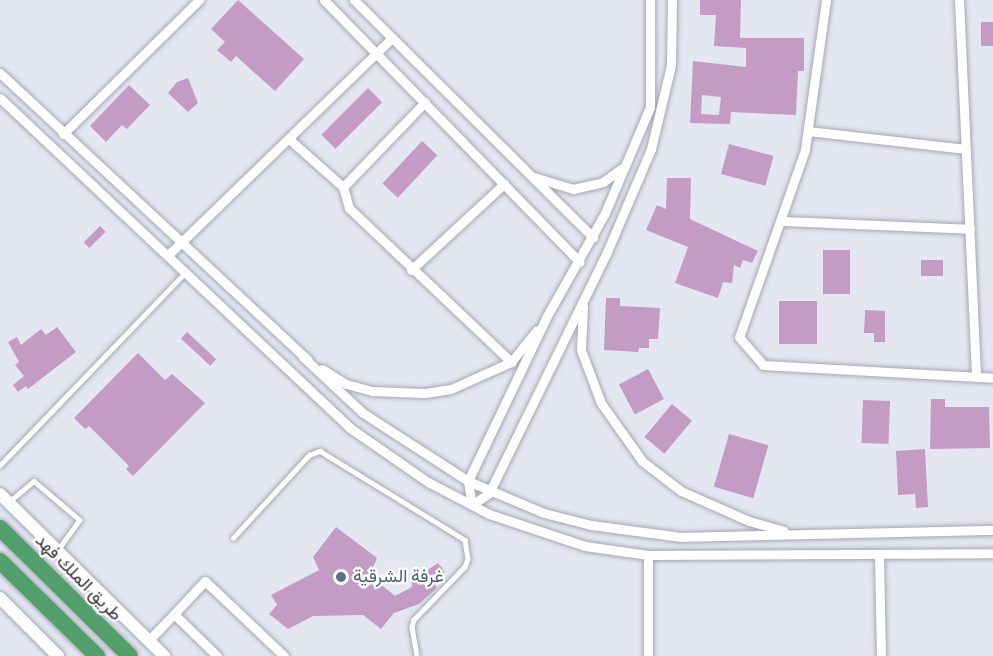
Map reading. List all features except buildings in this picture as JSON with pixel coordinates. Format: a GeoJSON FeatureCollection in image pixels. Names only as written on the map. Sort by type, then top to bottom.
{"type":"FeatureCollection","features":[{"type":"Feature","properties":{"kind":"highway","name":"طريق الملك فهد"},"geometry":{"type":"LineString","coordinates":[[0,528],[130,656]]}},
{"type":"Feature","properties":{"kind":"highway"},"geometry":{"type":"LineString","coordinates":[[0,561],[96,656]]}},
{"type":"Feature","properties":{"kind":"main road"},"geometry":{"type":"LineString","coordinates":[[4,498],[164,656]]}},
{"type":"Feature","properties":{"kind":"main road"},"geometry":{"type":"LineString","coordinates":[[0,598],[58,656]]}},
{"type":"Feature","properties":{"kind":"street"},"geometry":{"type":"LineString","coordinates":[[63,134],[199,0]]}},
{"type":"Feature","properties":{"kind":"street"},"geometry":{"type":"LineString","coordinates":[[324,0],[580,262]]}},
{"type":"Feature","properties":{"kind":"street"},"geometry":{"type":"LineString","coordinates":[[354,0],[593,237]]}},
{"type":"Feature","properties":{"kind":"street"},"geometry":{"type":"LineString","coordinates":[[472,505],[468,481],[548,316],[593,237],[650,107],[650,0]]}},
{"type":"Feature","properties":{"kind":"street"},"geometry":{"type":"LineString","coordinates":[[472,505],[489,493],[583,300],[651,149],[671,65],[672,0]]}},
{"type":"Feature","properties":{"kind":"street"},"geometry":{"type":"LineString","coordinates":[[826,0],[808,131],[782,221],[739,337],[763,365],[993,378]]}},
{"type":"Feature","properties":{"kind":"street"},"geometry":{"type":"LineString","coordinates":[[959,0],[976,377]]}},
{"type":"Feature","properties":{"kind":"street"},"geometry":{"type":"LineString","coordinates":[[168,255],[392,38]]}},
{"type":"Feature","properties":{"kind":"street"},"geometry":{"type":"LineString","coordinates":[[0,73],[363,413],[489,493],[563,518],[634,532],[681,537],[993,530]]}},
{"type":"Feature","properties":{"kind":"street"},"geometry":{"type":"LineString","coordinates":[[0,99],[350,428],[428,482],[524,529],[585,546],[648,555],[993,553]]}},
{"type":"Feature","properties":{"kind":"street"},"geometry":{"type":"LineString","coordinates":[[342,187],[424,102]]}},
{"type":"Feature","properties":{"kind":"street"},"geometry":{"type":"LineString","coordinates":[[808,131],[966,149]]}},
{"type":"Feature","properties":{"kind":"street"},"geometry":{"type":"LineString","coordinates":[[289,139],[342,187],[349,208],[411,270],[511,362]]}},
{"type":"Feature","properties":{"kind":"street"},"geometry":{"type":"LineString","coordinates":[[531,176],[573,189],[603,182],[626,165]]}},
{"type":"Feature","properties":{"kind":"street"},"geometry":{"type":"LineString","coordinates":[[411,270],[504,184]]}},
{"type":"Feature","properties":{"kind":"street"},"geometry":{"type":"LineString","coordinates":[[782,221],[970,229]]}},
{"type":"Feature","properties":{"kind":"street"},"geometry":{"type":"LineString","coordinates":[[583,300],[581,350],[601,403],[642,461],[681,491],[749,521],[795,535]]}},
{"type":"Feature","properties":{"kind":"street"},"geometry":{"type":"LineString","coordinates":[[303,357],[346,384],[401,393],[451,389],[511,362],[548,316]]}},
{"type":"Feature","properties":{"kind":"street"},"geometry":{"type":"LineString","coordinates":[[879,554],[881,656]]}},
{"type":"Feature","properties":{"kind":"street"},"geometry":{"type":"LineString","coordinates":[[648,555],[648,656]]}},
{"type":"Feature","properties":{"kind":"street"},"geometry":{"type":"LineString","coordinates":[[149,640],[205,581],[284,656]]}},
{"type":"Feature","properties":{"kind":"street"},"geometry":{"type":"LineString","coordinates":[[174,614],[217,656]]}},
{"type":"Feature","properties":{"kind":"lane"},"geometry":{"type":"LineString","coordinates":[[0,465],[185,273]]}},
{"type":"Feature","properties":{"kind":"lane"},"geometry":{"type":"LineString","coordinates":[[233,537],[309,455],[320,451],[465,540],[468,559],[465,567],[414,620],[412,627],[417,656]]}},
{"type":"Feature","properties":{"kind":"lane"},"geometry":{"type":"LineString","coordinates":[[4,498],[34,481],[80,520],[58,551]]}},
{"type":"Feature","properties":{"kind":"place","name":"غرفة الشرقية"},"geometry":{"type":"Point","coordinates":[341,577]}}]}
